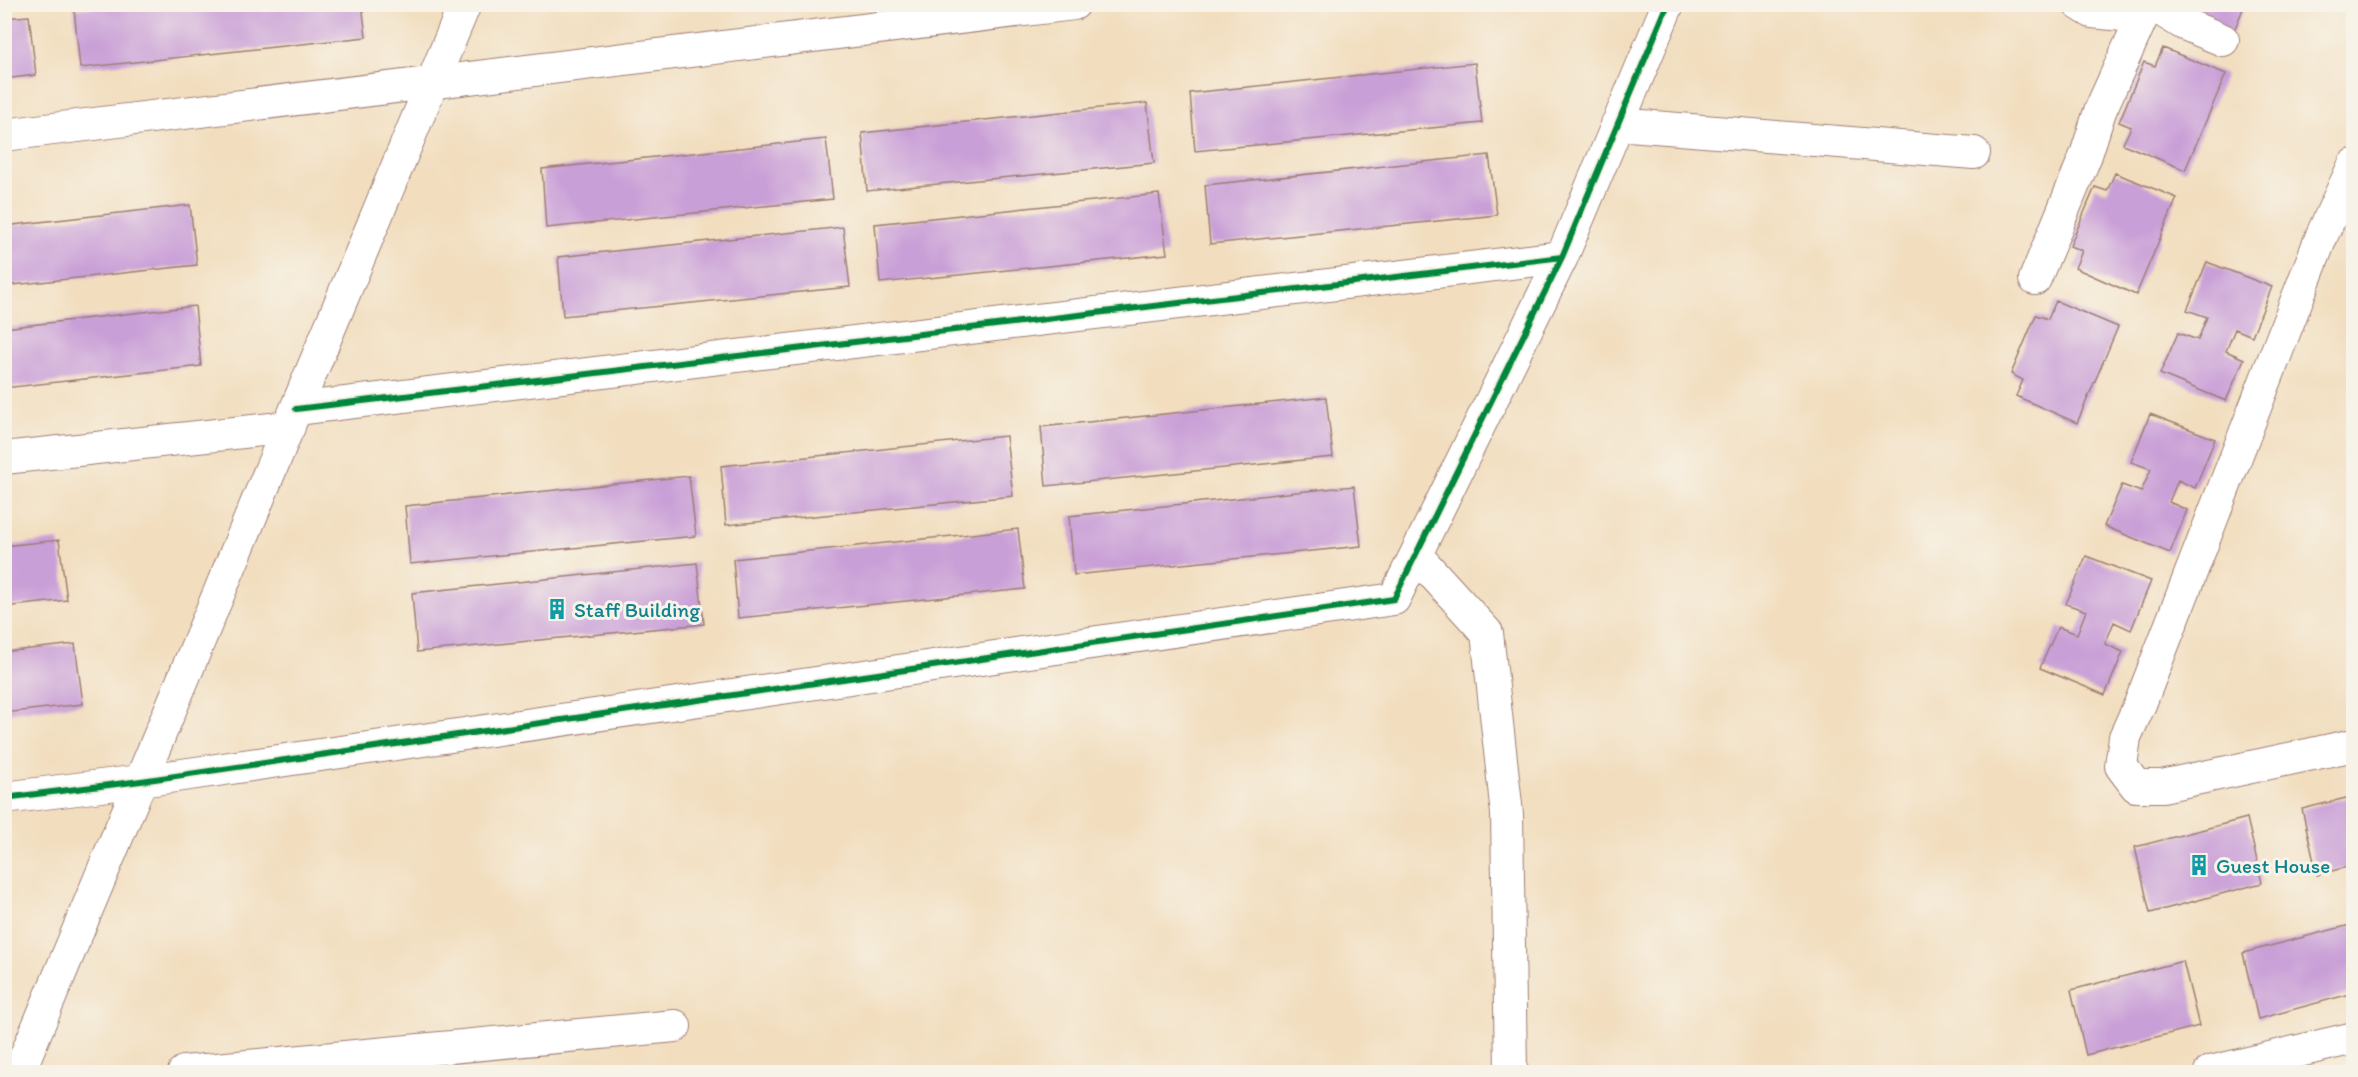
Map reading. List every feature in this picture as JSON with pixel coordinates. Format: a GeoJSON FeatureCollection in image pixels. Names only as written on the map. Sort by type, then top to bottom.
{"type":"FeatureCollection","features":[{"type":"Feature","properties":{"kind":"street"},"geometry":{"type":"LineString","coordinates":[[19,1072],[465,4]]}},
{"type":"Feature","properties":{"kind":"street"},"geometry":{"type":"LineString","coordinates":[[4,135],[1074,4]]}},
{"type":"Feature","properties":{"kind":"street"},"geometry":{"type":"LineString","coordinates":[[4,798],[141,781],[1394,599],[1562,257],[1668,4]]}},
{"type":"Feature","properties":{"kind":"street"},"geometry":{"type":"LineString","coordinates":[[2079,4],[2092,12],[2123,15],[2149,4]]}},
{"type":"Feature","properties":{"kind":"street"},"geometry":{"type":"LineString","coordinates":[[2149,4],[2184,24],[2223,40]]}},
{"type":"Feature","properties":{"kind":"street"},"geometry":{"type":"LineString","coordinates":[[2036,279],[2086,155],[2100,111],[2149,4]]}},
{"type":"Feature","properties":{"kind":"street"},"geometry":{"type":"LineString","coordinates":[[1617,124],[1974,153]]}},
{"type":"Feature","properties":{"kind":"street"},"geometry":{"type":"LineString","coordinates":[[2354,165],[2342,216],[2125,737],[2121,766],[2136,786],[2162,786],[2354,746]]}},
{"type":"Feature","properties":{"kind":"street"},"geometry":{"type":"LineString","coordinates":[[4,458],[293,418],[1562,257]]}},
{"type":"Feature","properties":{"kind":"street"},"geometry":{"type":"LineString","coordinates":[[1416,555],[1487,633],[1507,814],[1511,1072]]}},
{"type":"Feature","properties":{"kind":"street"},"geometry":{"type":"LineString","coordinates":[[184,1072],[675,1026]]}},
{"type":"Feature","properties":{"kind":"street"},"geometry":{"type":"LineString","coordinates":[[2210,1072],[2354,1038]]}},
{"type":"Feature","properties":{"kind":"building"},"geometry":{"type":"Polygon","coordinates":[[[116,4],[362,4],[366,37],[80,68],[74,9],[116,4]]]}},
{"type":"Feature","properties":{"kind":"building"},"geometry":{"type":"Polygon","coordinates":[[[2173,4],[2245,4],[2233,33],[2173,4]]]}},
{"type":"Feature","properties":{"kind":"building"},"geometry":{"type":"Polygon","coordinates":[[[29,16],[36,75],[4,79],[4,18],[29,16]]]}},
{"type":"Feature","properties":{"kind":"building"},"geometry":{"type":"Polygon","coordinates":[[[2163,48],[2226,74],[2185,170],[2123,144],[2131,127],[2119,122],[2144,62],[2155,66],[2163,48]]]}},
{"type":"Feature","properties":{"kind":"building"},"geometry":{"type":"Polygon","coordinates":[[[1475,63],[1482,123],[1195,151],[1190,93],[1475,63]]]}},
{"type":"Feature","properties":{"kind":"building"},"geometry":{"type":"Polygon","coordinates":[[[1147,103],[1154,163],[867,191],[862,133],[1147,103]]]}},
{"type":"Feature","properties":{"kind":"building"},"geometry":{"type":"Polygon","coordinates":[[[826,139],[833,199],[546,228],[542,169],[826,139]]]}},
{"type":"Feature","properties":{"kind":"building"},"geometry":{"type":"Polygon","coordinates":[[[1489,155],[1497,215],[1210,244],[1205,185],[1489,155]]]}},
{"type":"Feature","properties":{"kind":"building"},"geometry":{"type":"Polygon","coordinates":[[[2115,173],[2177,198],[2136,295],[2075,268],[2082,251],[2070,246],[2095,187],[2107,191],[2115,173]]]}},
{"type":"Feature","properties":{"kind":"building"},"geometry":{"type":"Polygon","coordinates":[[[1159,194],[1167,254],[880,283],[875,224],[1159,194]]]}},
{"type":"Feature","properties":{"kind":"building"},"geometry":{"type":"Polygon","coordinates":[[[190,205],[197,265],[4,286],[4,226],[190,205]]]}},
{"type":"Feature","properties":{"kind":"building"},"geometry":{"type":"Polygon","coordinates":[[[843,227],[850,287],[563,316],[558,257],[843,227]]]}},
{"type":"Feature","properties":{"kind":"building"},"geometry":{"type":"Polygon","coordinates":[[[2207,262],[2272,287],[2252,336],[2235,329],[2226,351],[2244,359],[2226,401],[2160,374],[2178,333],[2198,340],[2207,317],[2187,310],[2207,262]]]}},
{"type":"Feature","properties":{"kind":"building"},"geometry":{"type":"Polygon","coordinates":[[[2056,301],[2118,327],[2077,423],[2016,396],[2023,380],[2011,374],[2036,315],[2048,319],[2056,301]]]}},
{"type":"Feature","properties":{"kind":"building"},"geometry":{"type":"Polygon","coordinates":[[[195,306],[201,366],[4,388],[4,328],[195,306]]]}},
{"type":"Feature","properties":{"kind":"building"},"geometry":{"type":"Polygon","coordinates":[[[1326,397],[1333,457],[1046,486],[1041,427],[1326,397]]]}},
{"type":"Feature","properties":{"kind":"building"},"geometry":{"type":"Polygon","coordinates":[[[2150,414],[2215,439],[2195,488],[2178,480],[2169,502],[2187,510],[2170,553],[2104,526],[2122,485],[2141,492],[2151,469],[2131,462],[2150,414]]]}},
{"type":"Feature","properties":{"kind":"building"},"geometry":{"type":"Polygon","coordinates":[[[1006,436],[1013,496],[726,525],[721,466],[1006,436]]]}},
{"type":"Feature","properties":{"kind":"building","name":"Staff Building"},"geometry":{"type":"Polygon","coordinates":[[[689,476],[696,536],[410,564],[405,506],[689,476]]]}},
{"type":"Feature","properties":{"kind":"building"},"geometry":{"type":"Polygon","coordinates":[[[1354,486],[1361,546],[1074,575],[1069,516],[1354,486]]]}},
{"type":"Feature","properties":{"kind":"building","name":"Staff Building"},"geometry":{"type":"Polygon","coordinates":[[[1018,529],[1025,589],[738,618],[733,559],[1018,529]]]}},
{"type":"Feature","properties":{"kind":"building"},"geometry":{"type":"Polygon","coordinates":[[[59,540],[67,600],[4,607],[4,546],[59,540]]]}},
{"type":"Feature","properties":{"kind":"building"},"geometry":{"type":"Polygon","coordinates":[[[2086,556],[2151,581],[2131,630],[2114,622],[2105,644],[2123,652],[2105,695],[2040,668],[2058,627],[2077,634],[2086,611],[2066,604],[2086,556]]]}},
{"type":"Feature","properties":{"kind":"building","name":"Staff Building"},"geometry":{"type":"Polygon","coordinates":[[[697,563],[704,624],[417,652],[412,593],[697,563]]]}},
{"type":"Feature","properties":{"kind":"building"},"geometry":{"type":"Polygon","coordinates":[[[75,644],[83,704],[4,713],[4,652],[75,644]]]}},
{"type":"Feature","properties":{"kind":"building","name":"Guest House"},"geometry":{"type":"Polygon","coordinates":[[[2354,796],[2354,865],[2317,875],[2302,809],[2354,796]]]}},
{"type":"Feature","properties":{"kind":"building","name":"Guest House"},"geometry":{"type":"Polygon","coordinates":[[[2247,818],[2262,883],[2150,913],[2135,847],[2247,818]]]}},
{"type":"Feature","properties":{"kind":"building","name":"Guest House"},"geometry":{"type":"Polygon","coordinates":[[[2354,924],[2354,993],[2258,1019],[2243,953],[2354,924]]]}},
{"type":"Feature","properties":{"kind":"building"},"geometry":{"type":"Polygon","coordinates":[[[2183,961],[2199,1026],[2086,1055],[2071,990],[2183,961]]]}},
{"type":"Feature","properties":{"kind":"cycle path"},"geometry":{"type":"LineString","coordinates":[[4,798],[141,781],[1394,599],[1562,257],[1668,4]]}},
{"type":"Feature","properties":{"kind":"cycle path"},"geometry":{"type":"LineString","coordinates":[[296,409],[1562,257]]}},
{"type":"Feature","properties":{"kind":"place","name":"Staff Building"},"geometry":{"type":"Point","coordinates":[557,609]}},
{"type":"Feature","properties":{"kind":"place","name":"Guest House"},"geometry":{"type":"Point","coordinates":[2199,865]}}]}
